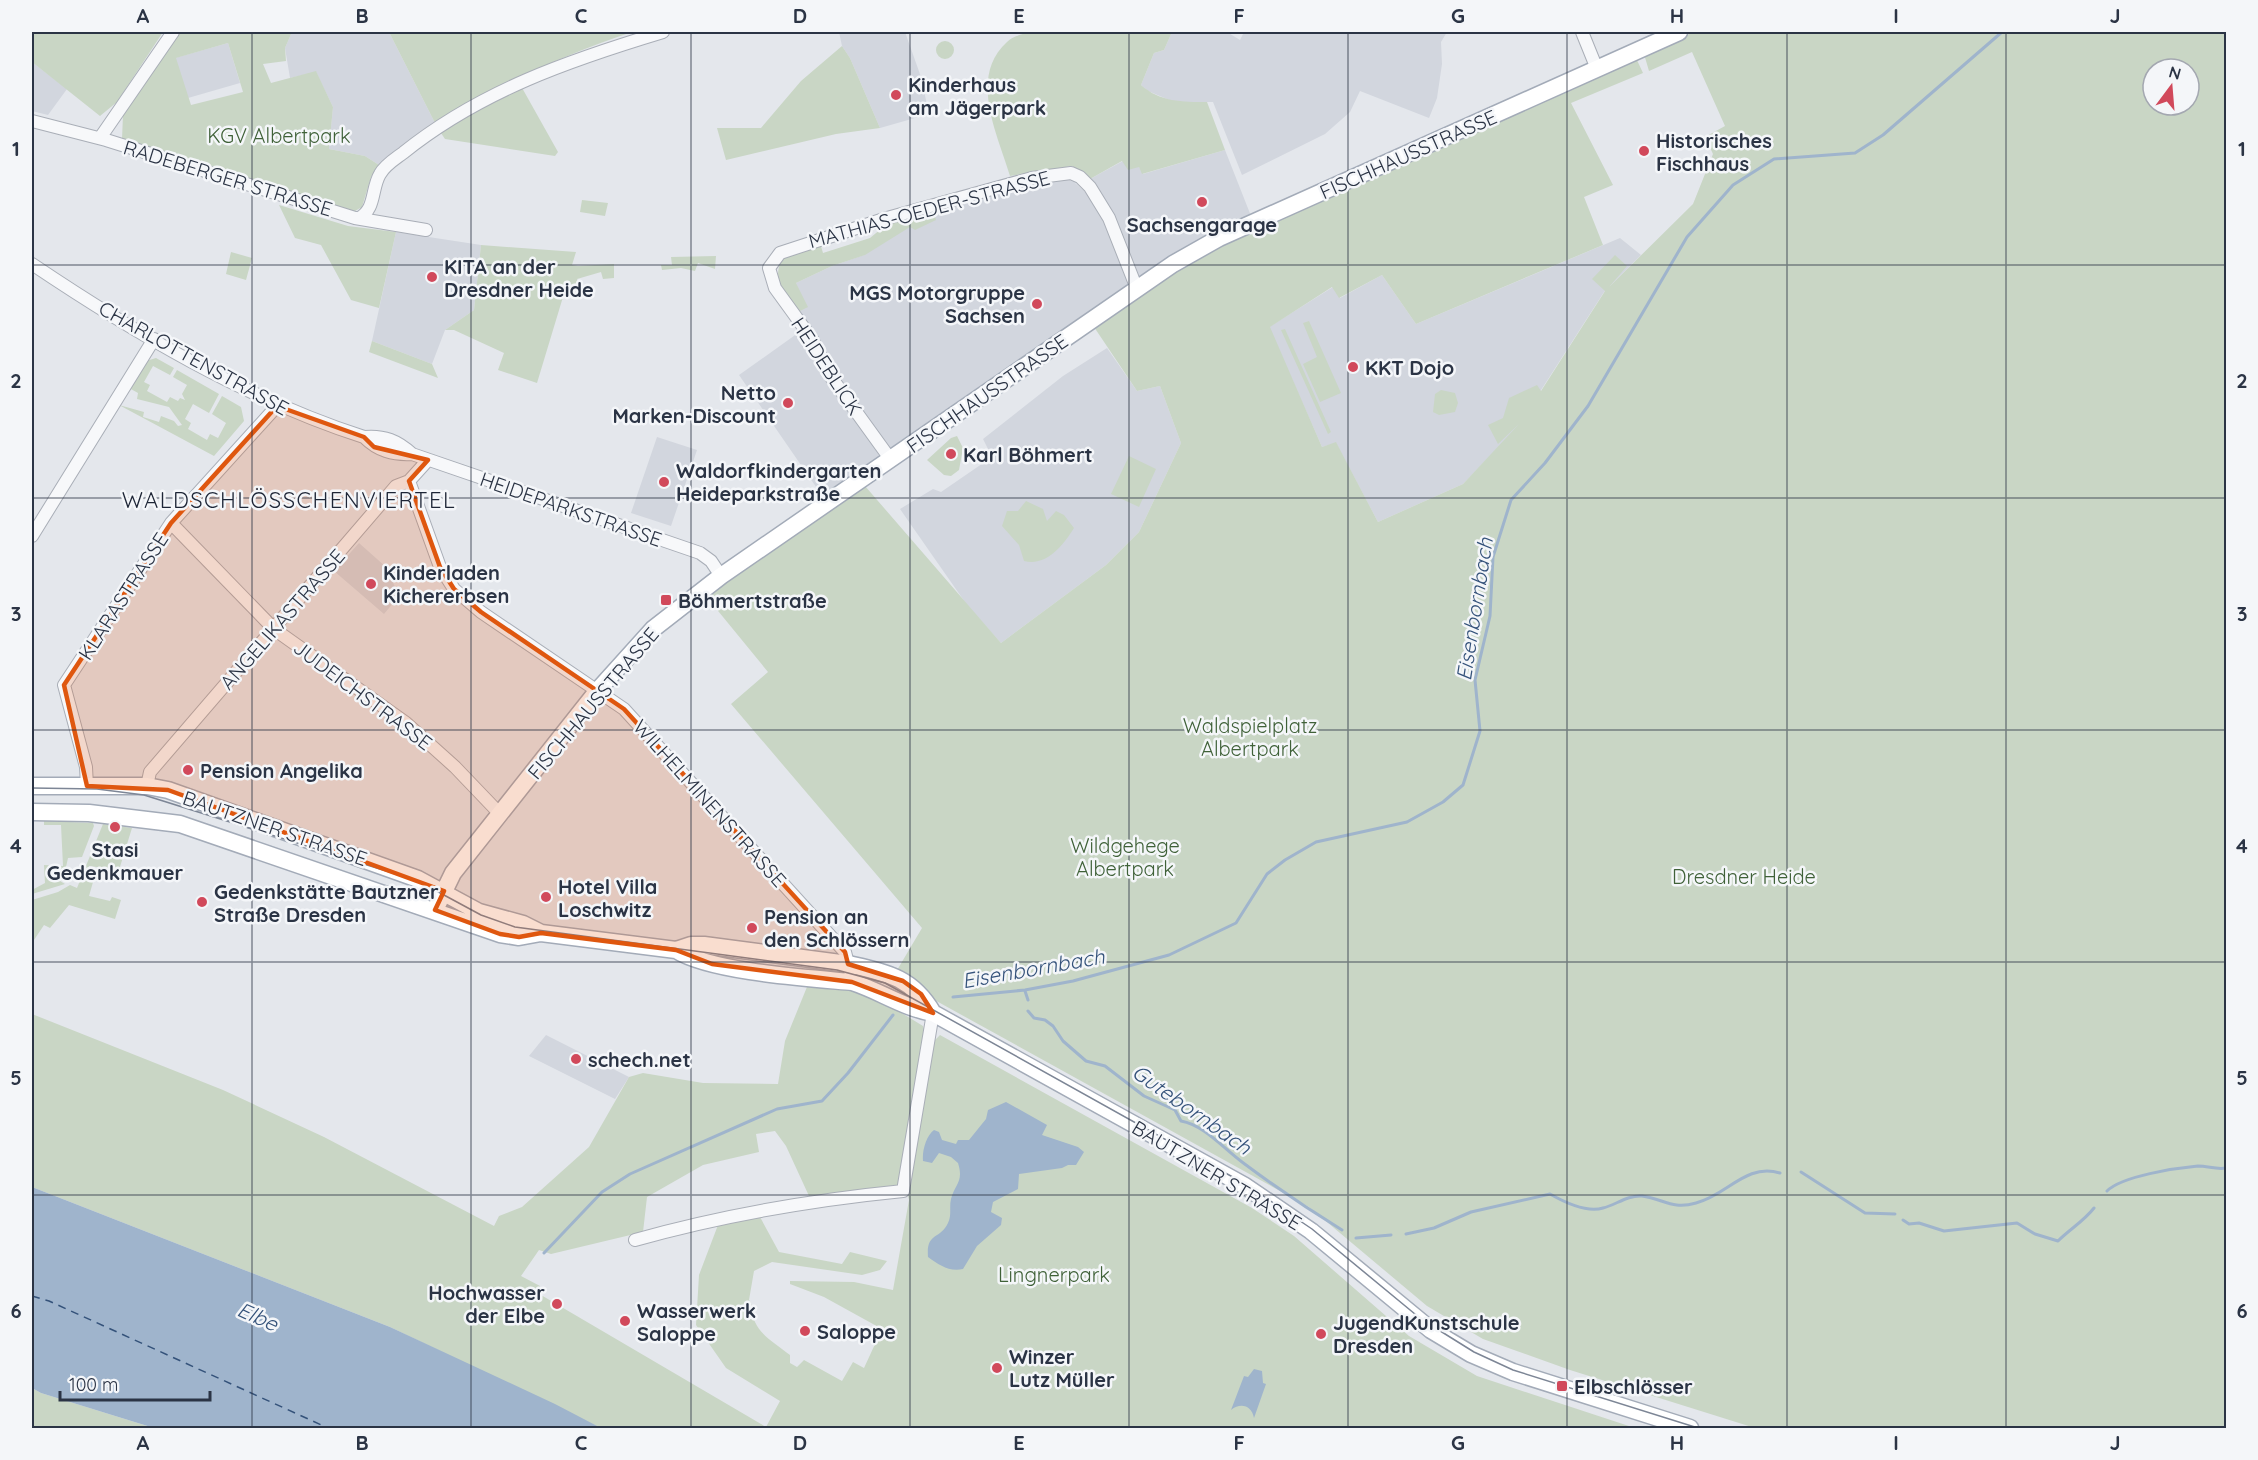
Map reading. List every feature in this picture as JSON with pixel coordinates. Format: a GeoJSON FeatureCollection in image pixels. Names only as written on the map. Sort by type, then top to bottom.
{"type":"FeatureCollection","features":[{"type":"Feature","properties":{"kind":"main road","name":"FISCHHAUSSTRASSE"},"geometry":{"type":"LineString","coordinates":[[435,910],[453,873],[598,690],[653,629],[721,576],[1173,264],[1219,238],[1673,34]]}},
{"type":"Feature","properties":{"kind":"main road","name":"BAUTZNER STRASSE"},"geometry":{"type":"LineString","coordinates":[[32,786],[147,786],[274,826],[418,879],[444,891],[479,912],[523,924],[541,933]]}},
{"type":"Feature","properties":{"kind":"main road"},"geometry":{"type":"LineString","coordinates":[[32,802],[108,805],[128,808],[180,824]]}},
{"type":"Feature","properties":{"kind":"main road","name":"BAUTZNER STRASSE"},"geometry":{"type":"LineString","coordinates":[[32,812],[89,813],[180,824],[500,934],[519,937],[541,933],[676,950],[691,945],[704,945],[848,964],[903,981],[921,994],[933,1013]]}},
{"type":"Feature","properties":{"kind":"main road","name":"BAUTZNER STRASSE"},"geometry":{"type":"LineString","coordinates":[[676,950],[685,956],[712,964],[852,982],[908,1007],[933,1013],[1274,1204],[1328,1244],[1431,1330],[1471,1354],[1513,1372],[1690,1428]]}},
{"type":"Feature","properties":{"kind":"street"},"geometry":{"type":"LineString","coordinates":[[100,138],[173,32]]}},
{"type":"Feature","properties":{"kind":"street"},"geometry":{"type":"LineString","coordinates":[[359,218],[368,211],[376,181],[384,168],[433,129],[515,84],[583,56],[663,32]]}},
{"type":"Feature","properties":{"kind":"street"},"geometry":{"type":"LineString","coordinates":[[1582,32],[1598,69]]}},
{"type":"Feature","properties":{"kind":"street","name":"RADEBERGER STRASSE"},"geometry":{"type":"LineString","coordinates":[[32,121],[100,138],[359,218],[426,230]]}},
{"type":"Feature","properties":{"kind":"street","name":"MATHIAS-OEDER-STRASSE"},"geometry":{"type":"LineString","coordinates":[[769,268],[780,253],[787,248],[1032,178],[1062,172],[1080,177],[1099,201],[1109,218],[1137,289]]}},
{"type":"Feature","properties":{"kind":"street","name":"CHARLOTTENSTRASSE"},"geometry":{"type":"LineString","coordinates":[[32,264],[154,339],[277,406],[364,437],[377,436],[400,443],[412,454]]}},
{"type":"Feature","properties":{"kind":"street","name":"HEIDEBLICK"},"geometry":{"type":"LineString","coordinates":[[769,268],[775,288],[812,339],[831,377],[891,460]]}},
{"type":"Feature","properties":{"kind":"street"},"geometry":{"type":"LineString","coordinates":[[32,536],[154,339]]}},
{"type":"Feature","properties":{"kind":"street","name":"KLARASTRASSE"},"geometry":{"type":"LineString","coordinates":[[87,786],[86,767],[64,685],[171,524],[277,406]]}},
{"type":"Feature","properties":{"kind":"street","name":"HEIDEPARKSTRASSE"},"geometry":{"type":"LineString","coordinates":[[412,454],[700,553],[721,576]]}},
{"type":"Feature","properties":{"kind":"street","name":"ANGELIKASTRASSE"},"geometry":{"type":"LineString","coordinates":[[147,786],[150,772],[396,486],[409,481],[428,460]]}},
{"type":"Feature","properties":{"kind":"street"},"geometry":{"type":"LineString","coordinates":[[409,481],[440,567],[454,589],[481,612],[598,690]]}},
{"type":"Feature","properties":{"kind":"street","name":"JUDEICHSTRASSE"},"geometry":{"type":"LineString","coordinates":[[171,524],[274,629],[406,723],[455,767],[500,814]]}},
{"type":"Feature","properties":{"kind":"street","name":"WILHELMINENSTRASSE"},"geometry":{"type":"LineString","coordinates":[[598,690],[632,718],[845,952],[852,982]]}},
{"type":"Feature","properties":{"kind":"street"},"geometry":{"type":"LineString","coordinates":[[635,1240],[733,1215],[816,1199],[903,1191],[933,1013]]}},
{"type":"Feature","properties":{"kind":"highlighted area"},"geometry":{"type":"Polygon","coordinates":[[[277,406],[364,437],[374,447],[428,460],[409,481],[440,567],[454,589],[481,612],[624,709],[845,952],[848,964],[903,981],[921,994],[933,1013],[852,982],[712,964],[676,950],[541,933],[519,937],[500,934],[435,910],[444,891],[168,790],[87,786],[64,685],[171,523],[277,406]]]}},
{"type":"Feature","properties":{"kind":"shaded area"},"geometry":{"type":"Polygon","coordinates":[[[292,32],[389,32],[435,123],[379,165],[365,156],[329,149],[333,107],[316,72],[290,78],[285,48],[292,32]]]}},
{"type":"Feature","properties":{"kind":"shaded area","name":"Kinderhaus am Jägerpark"},"geometry":{"type":"Polygon","coordinates":[[[839,32],[905,32],[921,77],[929,114],[880,128],[850,58],[842,46],[839,32]]]}},
{"type":"Feature","properties":{"kind":"shaded area"},"geometry":{"type":"Polygon","coordinates":[[[1172,32],[1227,32],[1240,40],[1244,32],[1447,32],[1441,42],[1442,64],[1437,98],[1429,118],[1360,91],[1350,112],[1325,134],[1242,175],[1213,102],[1174,102],[1148,91],[1141,85],[1154,53],[1164,50],[1172,32]]]}},
{"type":"Feature","properties":{"kind":"shaded area"},"geometry":{"type":"Polygon","coordinates":[[[228,43],[240,83],[188,98],[175,58],[228,43]]]}},
{"type":"Feature","properties":{"kind":"shaded area"},"geometry":{"type":"Polygon","coordinates":[[[32,62],[67,89],[48,115],[32,111],[32,62]]]}},
{"type":"Feature","properties":{"kind":"shaded area"},"geometry":{"type":"Polygon","coordinates":[[[1225,150],[1251,216],[1139,280],[1126,275],[1128,284],[1126,291],[893,449],[887,447],[835,377],[798,312],[796,283],[832,266],[864,255],[933,210],[1061,178],[1074,182],[1085,192],[1094,188],[1090,179],[1123,161],[1139,167],[1143,174],[1225,150]]]}},
{"type":"Feature","properties":{"kind":"shaded area","name":"KITA an der Dresdner Heide"},"geometry":{"type":"Polygon","coordinates":[[[396,232],[481,245],[474,310],[445,330],[432,364],[372,341],[396,232]]]}},
{"type":"Feature","properties":{"kind":"shaded area"},"geometry":{"type":"Polygon","coordinates":[[[1620,238],[1641,255],[1604,292],[1516,429],[1463,484],[1378,522],[1336,443],[1322,447],[1269,327],[1333,287],[1340,298],[1382,275],[1416,324],[1620,238]]]}},
{"type":"Feature","properties":{"kind":"shaded area"},"geometry":{"type":"Polygon","coordinates":[[[798,333],[806,344],[810,345],[879,455],[877,460],[823,497],[739,375],[798,333]]]}},
{"type":"Feature","properties":{"kind":"shaded area"},"geometry":{"type":"Polygon","coordinates":[[[1107,348],[1137,391],[1160,386],[1181,443],[1139,532],[1106,565],[1001,643],[967,605],[900,509],[933,489],[941,492],[992,457],[983,439],[1063,376],[1107,348]]]}},
{"type":"Feature","properties":{"kind":"shaded area","name":"Waldorfkindergarten Heideparkstraße"},"geometry":{"type":"Polygon","coordinates":[[[657,437],[697,450],[671,526],[631,513],[657,437]]]}},
{"type":"Feature","properties":{"kind":"shaded area","name":"Kinderladen Kichererbsen"},"geometry":{"type":"Polygon","coordinates":[[[359,543],[386,567],[399,596],[384,614],[334,571],[359,543]]]}},
{"type":"Feature","properties":{"kind":"shaded area"},"geometry":{"type":"Polygon","coordinates":[[[546,1035],[629,1077],[615,1099],[529,1056],[546,1035]]]}},
{"type":"Feature","properties":{"kind":"green space"},"geometry":{"type":"Polygon","coordinates":[[[32,32],[163,32],[117,102],[100,116],[32,62],[32,32]]]}},
{"type":"Feature","properties":{"kind":"green space","name":"KGV Albertpark"},"geometry":{"type":"Polygon","coordinates":[[[178,32],[292,32],[285,48],[286,61],[263,64],[271,83],[316,71],[333,107],[329,149],[365,156],[379,165],[371,177],[362,207],[355,211],[346,210],[122,139],[123,115],[178,32]],[[228,43],[176,58],[191,105],[243,92],[228,43]]]}},
{"type":"Feature","properties":{"kind":"green space"},"geometry":{"type":"Polygon","coordinates":[[[389,32],[632,32],[531,72],[435,123],[389,32]]]}},
{"type":"Feature","properties":{"kind":"green space"},"geometry":{"type":"Polygon","coordinates":[[[1029,32],[1172,32],[1164,50],[1154,53],[1141,85],[1164,98],[1207,102],[1225,150],[1142,174],[1139,167],[1128,170],[1122,161],[1090,179],[1072,166],[1010,176],[989,107],[989,72],[995,56],[1007,42],[1029,32]]]}},
{"type":"Feature","properties":{"kind":"green space","name":"Dresdner Heide"},"geometry":{"type":"Polygon","coordinates":[[[1694,32],[2226,32],[2226,1428],[1755,1428],[1570,1370],[1483,1339],[1427,1306],[1309,1207],[893,977],[922,928],[731,704],[768,672],[705,595],[865,486],[1001,643],[1106,565],[1139,532],[1181,443],[1160,386],[1137,391],[1094,327],[1199,256],[1636,58],[1643,73],[1571,103],[1613,185],[1584,197],[1603,245],[1416,324],[1382,275],[1339,298],[1332,287],[1270,327],[1322,447],[1336,442],[1378,522],[1463,484],[1519,424],[1498,444],[1488,425],[1503,418],[1509,398],[1537,385],[1541,391],[1605,291],[1592,279],[1615,255],[1627,266],[1609,287],[1693,204],[1713,154],[1705,137],[1725,126],[1692,52],[1649,71],[1644,54],[1694,32]]]}},
{"type":"Feature","properties":{"kind":"green space"},"geometry":{"type":"Polygon","coordinates":[[[941,41],[949,41],[954,46],[952,57],[941,59],[936,54],[936,46],[941,41]]]}},
{"type":"Feature","properties":{"kind":"green space"},"geometry":{"type":"Polygon","coordinates":[[[842,46],[850,58],[880,128],[836,134],[726,160],[717,128],[761,128],[801,81],[842,46]]]}},
{"type":"Feature","properties":{"kind":"green space"},"geometry":{"type":"Polygon","coordinates":[[[521,86],[558,152],[555,156],[445,139],[439,130],[521,86]]]}},
{"type":"Feature","properties":{"kind":"green space"},"geometry":{"type":"Polygon","coordinates":[[[582,200],[608,203],[605,216],[580,212],[582,200]]]}},
{"type":"Feature","properties":{"kind":"green space"},"geometry":{"type":"Polygon","coordinates":[[[279,205],[348,226],[396,232],[379,308],[351,300],[321,245],[295,238],[279,205]]]}},
{"type":"Feature","properties":{"kind":"green space"},"geometry":{"type":"Polygon","coordinates":[[[933,210],[936,220],[915,230],[910,227],[865,255],[832,266],[796,283],[808,307],[798,312],[781,287],[778,274],[782,259],[820,243],[823,253],[870,238],[887,224],[933,210]]]}},
{"type":"Feature","properties":{"kind":"green space"},"geometry":{"type":"Polygon","coordinates":[[[481,245],[576,252],[572,265],[578,266],[614,264],[614,278],[603,279],[601,272],[577,279],[582,292],[566,287],[537,383],[498,370],[504,353],[454,330],[445,330],[474,310],[481,245]]]}},
{"type":"Feature","properties":{"kind":"green space"},"geometry":{"type":"Polygon","coordinates":[[[231,252],[252,258],[246,280],[226,274],[231,252]]]}},
{"type":"Feature","properties":{"kind":"green space"},"geometry":{"type":"Polygon","coordinates":[[[716,256],[715,269],[698,263],[695,271],[681,268],[662,270],[661,265],[672,265],[671,257],[716,256]]]}},
{"type":"Feature","properties":{"kind":"green space"},"geometry":{"type":"Polygon","coordinates":[[[1309,321],[1341,393],[1320,402],[1303,364],[1317,357],[1303,323],[1309,321]]]}},
{"type":"Feature","properties":{"kind":"green space"},"geometry":{"type":"Polygon","coordinates":[[[1285,329],[1331,432],[1328,434],[1281,330],[1285,329]]]}},
{"type":"Feature","properties":{"kind":"green space"},"geometry":{"type":"Polygon","coordinates":[[[372,341],[432,364],[438,378],[369,352],[372,341]]]}},
{"type":"Feature","properties":{"kind":"green space"},"geometry":{"type":"Polygon","coordinates":[[[156,358],[174,368],[170,375],[153,366],[144,382],[150,385],[147,391],[167,402],[170,397],[178,401],[180,398],[185,400],[182,394],[187,385],[173,377],[177,370],[219,394],[209,413],[193,404],[185,419],[191,423],[188,429],[207,440],[210,434],[218,438],[226,423],[212,414],[222,396],[241,407],[244,421],[214,456],[119,405],[144,412],[143,417],[159,422],[161,416],[174,421],[178,426],[182,425],[169,407],[137,399],[138,393],[129,388],[146,361],[156,358]]]}},
{"type":"Feature","properties":{"kind":"green space"},"geometry":{"type":"Polygon","coordinates":[[[1441,390],[1455,393],[1458,403],[1455,412],[1439,415],[1433,412],[1435,394],[1441,390]]]}},
{"type":"Feature","properties":{"kind":"green space"},"geometry":{"type":"Polygon","coordinates":[[[957,436],[963,448],[959,470],[951,476],[944,475],[927,460],[951,438],[957,436]]]}},
{"type":"Feature","properties":{"kind":"green space"},"geometry":{"type":"Polygon","coordinates":[[[1129,456],[1156,469],[1139,507],[1111,494],[1129,456]]]}},
{"type":"Feature","properties":{"kind":"green space"},"geometry":{"type":"Polygon","coordinates":[[[1026,501],[1043,509],[1047,521],[1056,511],[1064,515],[1074,528],[1054,553],[1040,561],[1024,561],[1019,545],[1002,526],[1007,511],[1018,511],[1026,501]]]}},
{"type":"Feature","properties":{"kind":"green space"},"geometry":{"type":"Polygon","coordinates":[[[44,821],[93,823],[94,826],[82,857],[68,858],[64,876],[59,877],[60,881],[65,884],[32,894],[32,890],[45,883],[44,865],[63,866],[61,825],[44,825],[44,821]]]}},
{"type":"Feature","properties":{"kind":"green space"},"geometry":{"type":"Polygon","coordinates":[[[103,824],[132,828],[119,870],[89,866],[85,879],[93,882],[89,896],[110,901],[112,897],[121,900],[115,919],[69,905],[50,928],[44,925],[32,943],[32,900],[58,892],[70,885],[77,888],[103,824]]]}},
{"type":"Feature","properties":{"kind":"green space","name":"Lingnerpark"},"geometry":{"type":"Polygon","coordinates":[[[809,982],[846,987],[887,1004],[923,1026],[926,1037],[899,1186],[809,1196],[786,1146],[775,1131],[756,1134],[759,1152],[703,1165],[647,1197],[643,1232],[551,1254],[539,1250],[521,1276],[540,1286],[541,1295],[766,1427],[780,1401],[726,1368],[696,1325],[699,1275],[718,1225],[760,1217],[779,1252],[842,1264],[850,1252],[887,1261],[880,1270],[862,1275],[772,1262],[754,1271],[749,1300],[754,1319],[766,1336],[790,1355],[790,1363],[797,1367],[804,1360],[842,1381],[853,1362],[864,1368],[882,1329],[824,1297],[790,1284],[790,1281],[854,1282],[893,1290],[909,1200],[906,1188],[934,1041],[940,1035],[1252,1208],[1294,1236],[1409,1336],[1477,1376],[1635,1428],[601,1428],[390,1327],[32,1187],[32,1014],[223,1090],[324,1137],[494,1226],[499,1216],[522,1207],[589,1147],[629,1077],[643,1073],[703,1083],[778,1084],[785,1041],[809,982]]]}},
{"type":"Feature","properties":{"kind":"green space"},"geometry":{"type":"Polygon","coordinates":[[[32,1388],[41,1393],[154,1428],[32,1428],[32,1388]]]}},
{"type":"Feature","properties":{"kind":"water"},"geometry":{"type":"Polygon","coordinates":[[[1006,1102],[1047,1125],[1042,1135],[1078,1147],[1084,1152],[1076,1165],[1019,1174],[1018,1189],[993,1202],[991,1212],[1002,1218],[1001,1225],[977,1246],[963,1269],[953,1270],[944,1267],[928,1257],[928,1249],[931,1240],[945,1228],[949,1220],[951,1199],[959,1179],[960,1169],[958,1163],[951,1157],[939,1153],[932,1163],[923,1161],[925,1144],[934,1130],[939,1132],[942,1140],[956,1144],[958,1140],[969,1140],[986,1119],[988,1110],[1006,1102]]]}},
{"type":"Feature","properties":{"kind":"water","name":"Elbe"},"geometry":{"type":"Polygon","coordinates":[[[32,1187],[390,1327],[601,1428],[154,1428],[41,1393],[32,1388],[32,1187]]]}},
{"type":"Feature","properties":{"kind":"water"},"geometry":{"type":"Polygon","coordinates":[[[1254,1369],[1262,1371],[1263,1383],[1266,1384],[1254,1418],[1246,1406],[1239,1406],[1231,1410],[1244,1376],[1248,1377],[1254,1369]]]}},
{"type":"Feature","properties":{"kind":"waterway","name":"Eisenbornbach"},"geometry":{"type":"LineString","coordinates":[[953,997],[1025,990],[1073,981],[1169,955],[1236,923],[1267,874],[1285,860],[1316,842],[1407,822],[1443,802],[1463,785],[1480,731],[1475,680],[1490,616],[1493,557],[1511,500],[1545,463],[1588,406],[1687,237],[1733,185],[1774,159],[1855,153],[1883,135],[2002,32]]}},
{"type":"Feature","properties":{"kind":"waterway","name":"Gutebornbach"},"geometry":{"type":"LineString","coordinates":[[1025,991],[1028,1000]]}},
{"type":"Feature","properties":{"kind":"waterway","name":"Gutebornbach"},"geometry":{"type":"LineString","coordinates":[[1028,1011],[1034,1018],[1045,1020],[1053,1026],[1063,1041],[1086,1061],[1105,1066],[1144,1096],[1175,1110],[1181,1121],[1198,1127],[1266,1180],[1342,1230]]}},
{"type":"Feature","properties":{"kind":"waterway","name":"Eisenbornbach"},"geometry":{"type":"LineString","coordinates":[[544,1253],[602,1192],[630,1174],[777,1109],[822,1101],[848,1073],[893,1015]]}},
{"type":"Feature","properties":{"kind":"waterway","name":"Gutebornbach"},"geometry":{"type":"LineString","coordinates":[[2107,1191],[2124,1181],[2163,1171],[2198,1166],[2226,1168]]}},
{"type":"Feature","properties":{"kind":"waterway","name":"Gutebornbach"},"geometry":{"type":"LineString","coordinates":[[1406,1234],[1434,1228],[1471,1212],[1550,1194],[1568,1203],[1590,1209],[1603,1208],[1637,1196],[1650,1197],[1674,1205],[1688,1205],[1718,1194],[1737,1181],[1757,1172],[1780,1173]]}},
{"type":"Feature","properties":{"kind":"waterway","name":"Gutebornbach"},"geometry":{"type":"LineString","coordinates":[[1801,1172],[1865,1213],[1895,1214]]}},
{"type":"Feature","properties":{"kind":"waterway","name":"Gutebornbach"},"geometry":{"type":"LineString","coordinates":[[1903,1220],[1909,1224],[1919,1223],[1944,1231],[2017,1223],[2035,1234],[2058,1241],[2094,1208]]}},
{"type":"Feature","properties":{"kind":"waterway","name":"Gutebornbach"},"geometry":{"type":"LineString","coordinates":[[1356,1238],[1391,1235]]}},
{"type":"Feature","properties":{"kind":"ferry route"},"geometry":{"type":"LineString","coordinates":[[32,1296],[49,1301],[328,1428]]}},
{"type":"Feature","properties":{"kind":"tram line"},"geometry":{"type":"LineString","coordinates":[[32,788],[97,789],[144,795],[418,881],[481,915],[515,927],[837,970],[885,983],[1247,1185],[1312,1229],[1421,1319],[1474,1352],[1513,1370],[1698,1428]]}},
{"type":"Feature","properties":{"kind":"place","name":"Kinderhaus am Jägerpark"},"geometry":{"type":"Point","coordinates":[896,95]}},
{"type":"Feature","properties":{"kind":"place","name":"Historisches Fischhaus"},"geometry":{"type":"Point","coordinates":[1644,151]}},
{"type":"Feature","properties":{"kind":"place","name":"Sachsengarage"},"geometry":{"type":"Point","coordinates":[1202,202]}},
{"type":"Feature","properties":{"kind":"place","name":"KITA an der Dresdner Heide"},"geometry":{"type":"Point","coordinates":[432,277]}},
{"type":"Feature","properties":{"kind":"place","name":"MGS Motorgruppe Sachsen"},"geometry":{"type":"Point","coordinates":[1037,304]}},
{"type":"Feature","properties":{"kind":"place","name":"KKT Dojo"},"geometry":{"type":"Point","coordinates":[1353,367]}},
{"type":"Feature","properties":{"kind":"place","name":"Netto Marken-Discount"},"geometry":{"type":"Point","coordinates":[788,403]}},
{"type":"Feature","properties":{"kind":"place","name":"Karl Böhmert"},"geometry":{"type":"Point","coordinates":[951,454]}},
{"type":"Feature","properties":{"kind":"place","name":"Waldorfkindergarten Heideparkstraße"},"geometry":{"type":"Point","coordinates":[664,482]}},
{"type":"Feature","properties":{"kind":"place","name":"Kinderladen Kichererbsen"},"geometry":{"type":"Point","coordinates":[371,584]}},
{"type":"Feature","properties":{"kind":"place","name":"Böhmertstraße"},"geometry":{"type":"Point","coordinates":[666,600]}},
{"type":"Feature","properties":{"kind":"place","name":"Pension Angelika"},"geometry":{"type":"Point","coordinates":[188,770]}},
{"type":"Feature","properties":{"kind":"place","name":"Stasi Gedenkmauer"},"geometry":{"type":"Point","coordinates":[115,827]}},
{"type":"Feature","properties":{"kind":"place","name":"Hotel Villa Loschwitz"},"geometry":{"type":"Point","coordinates":[546,897]}},
{"type":"Feature","properties":{"kind":"place","name":"Gedenkstätte Bautzner Straße Dresden"},"geometry":{"type":"Point","coordinates":[202,902]}},
{"type":"Feature","properties":{"kind":"place","name":"Pension an den Schlössern"},"geometry":{"type":"Point","coordinates":[752,928]}},
{"type":"Feature","properties":{"kind":"place","name":"schech.net"},"geometry":{"type":"Point","coordinates":[576,1059]}},
{"type":"Feature","properties":{"kind":"place","name":"Hochwasser der Elbe"},"geometry":{"type":"Point","coordinates":[557,1304]}},
{"type":"Feature","properties":{"kind":"place","name":"Wasserwerk Saloppe"},"geometry":{"type":"Point","coordinates":[625,1321]}},
{"type":"Feature","properties":{"kind":"place","name":"Saloppe"},"geometry":{"type":"Point","coordinates":[805,1331]}},
{"type":"Feature","properties":{"kind":"place","name":"JugendKunstschule Dresden"},"geometry":{"type":"Point","coordinates":[1321,1334]}},
{"type":"Feature","properties":{"kind":"place","name":"Winzer Lutz Müller"},"geometry":{"type":"Point","coordinates":[997,1368]}},
{"type":"Feature","properties":{"kind":"place","name":"Elbschlösser"},"geometry":{"type":"Point","coordinates":[1562,1386]}},
{"type":"Feature","properties":{"kind":"district","name":"WALDSCHLÖSSCHENVIERTEL"},"geometry":{"type":"Point","coordinates":[289,500]}},
{"type":"Feature","properties":{"kind":"park label","name":"Waldspielplatz Albertpark"},"geometry":{"type":"Point","coordinates":[1250,736]}},
{"type":"Feature","properties":{"kind":"park label","name":"Wildgehege Albertpark"},"geometry":{"type":"Point","coordinates":[1125,856]}}]}
